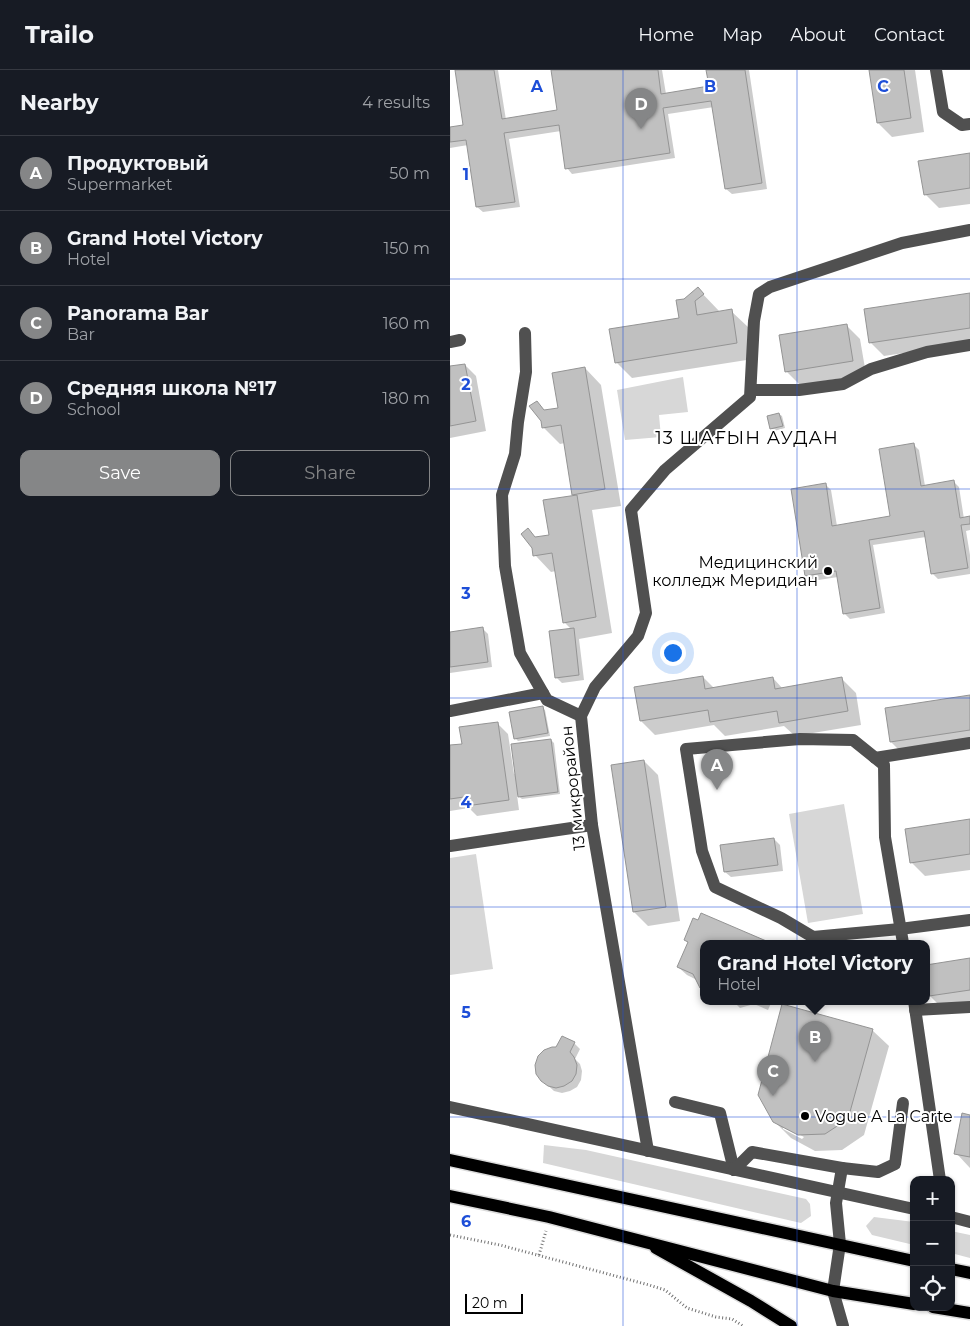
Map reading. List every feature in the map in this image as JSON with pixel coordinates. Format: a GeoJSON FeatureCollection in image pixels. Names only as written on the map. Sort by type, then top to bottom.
{"type":"FeatureCollection","features":[{"type":"Feature","properties":{"kind":"main road"},"geometry":{"type":"LineString","coordinates":[[450,1160],[910,1260]]}},
{"type":"Feature","properties":{"kind":"main road"},"geometry":{"type":"LineString","coordinates":[[450,1196],[549,1217],[638,1239],[833,1291],[910,1303]]}},
{"type":"Feature","properties":{"kind":"main road"},"geometry":{"type":"LineString","coordinates":[[638,1239],[743,1296],[791,1326]]}},
{"type":"Feature","properties":{"kind":"main road"},"geometry":{"type":"LineString","coordinates":[[955,1270],[970,1273]]}},
{"type":"Feature","properties":{"kind":"main road"},"geometry":{"type":"LineString","coordinates":[[955,1311],[970,1313]]}},
{"type":"Feature","properties":{"kind":"street"},"geometry":{"type":"LineString","coordinates":[[936,70],[943,112],[962,125],[970,124]]}},
{"type":"Feature","properties":{"kind":"street"},"geometry":{"type":"LineString","coordinates":[[970,230],[902,242],[770,286],[759,294],[754,321],[752,390],[799,390],[843,384],[871,369],[927,352],[970,345]]}},
{"type":"Feature","properties":{"kind":"street"},"geometry":{"type":"LineString","coordinates":[[525,333],[526,372],[515,454],[502,495],[505,566],[520,653],[547,700],[581,716]]}},
{"type":"Feature","properties":{"kind":"street","name":"13 микрорайон"},"geometry":{"type":"LineString","coordinates":[[648,1151],[592,825],[581,716],[595,687],[638,636],[646,614],[631,510],[665,470],[750,397],[752,390]]}},
{"type":"Feature","properties":{"kind":"street"},"geometry":{"type":"LineString","coordinates":[[450,711],[543,693]]}},
{"type":"Feature","properties":{"kind":"street"},"geometry":{"type":"LineString","coordinates":[[902,940],[900,929],[885,837],[884,765],[853,740],[800,739],[686,750],[702,851],[715,887],[781,918],[813,940],[900,929],[970,920]]}},
{"type":"Feature","properties":{"kind":"street"},"geometry":{"type":"LineString","coordinates":[[875,758],[970,743]]}},
{"type":"Feature","properties":{"kind":"street"},"geometry":{"type":"LineString","coordinates":[[450,846],[592,825]]}},
{"type":"Feature","properties":{"kind":"street"},"geometry":{"type":"LineString","coordinates":[[939,1176],[915,1005],[970,1007]]}},
{"type":"Feature","properties":{"kind":"street"},"geometry":{"type":"LineString","coordinates":[[675,1102],[720,1112],[734,1170]]}},
{"type":"Feature","properties":{"kind":"street"},"geometry":{"type":"LineString","coordinates":[[734,1170],[752,1152],[842,1168],[878,1172],[895,1164],[903,1103]]}},
{"type":"Feature","properties":{"kind":"street"},"geometry":{"type":"LineString","coordinates":[[450,1107],[910,1208]]}},
{"type":"Feature","properties":{"kind":"street"},"geometry":{"type":"LineString","coordinates":[[842,1168],[836,1203],[840,1244],[833,1291],[843,1326]]}},
{"type":"Feature","properties":{"kind":"street"},"geometry":{"type":"LineString","coordinates":[[955,1218],[970,1222]]}},
{"type":"Feature","properties":{"kind":"path"},"geometry":{"type":"LineString","coordinates":[[450,1235],[500,1245],[649,1285],[665,1290],[687,1308],[732,1320],[743,1326]]}},
{"type":"Feature","properties":{"kind":"shaded area"},"geometry":{"type":"Polygon","coordinates":[[[683,377],[688,412],[659,415],[661,437],[625,440],[617,390],[683,377]]]}},
{"type":"Feature","properties":{"kind":"shaded area"},"geometry":{"type":"Polygon","coordinates":[[[844,804],[863,914],[808,923],[789,814],[844,804]]]}},
{"type":"Feature","properties":{"kind":"shaded area"},"geometry":{"type":"Polygon","coordinates":[[[476,854],[493,969],[450,975],[450,858],[476,854]]]}},
{"type":"Feature","properties":{"kind":"shaded area"},"geometry":{"type":"Polygon","coordinates":[[[544,1145],[586,1150],[806,1199],[810,1204],[811,1216],[801,1223],[543,1163],[544,1145]]]}},
{"type":"Feature","properties":{"kind":"shaded area"},"geometry":{"type":"Polygon","coordinates":[[[874,1217],[910,1222],[910,1244],[872,1235],[866,1226],[874,1217]]]}},
{"type":"Feature","properties":{"kind":"shaded area"},"geometry":{"type":"Polygon","coordinates":[[[955,1232],[970,1235],[970,1258],[955,1254],[955,1232]]]}},
{"type":"Feature","properties":{"kind":"building"},"geometry":{"type":"Polygon","coordinates":[[[455,70],[494,70],[502,119],[557,110],[551,70],[658,70],[661,94],[709,86],[706,70],[745,70],[762,183],[725,189],[711,101],[663,108],[670,153],[565,169],[559,125],[504,133],[515,202],[476,207],[466,140],[450,142],[450,127],[463,125],[455,70]]]}},
{"type":"Feature","properties":{"kind":"building"},"geometry":{"type":"Polygon","coordinates":[[[869,70],[904,70],[911,118],[877,123],[869,70]]]}},
{"type":"Feature","properties":{"kind":"building"},"geometry":{"type":"Polygon","coordinates":[[[970,153],[970,188],[924,195],[918,161],[970,153]]]}},
{"type":"Feature","properties":{"kind":"building"},"geometry":{"type":"Polygon","coordinates":[[[698,287],[704,294],[695,301],[697,315],[732,309],[737,343],[615,363],[609,329],[679,318],[676,300],[684,299],[698,287]]]}},
{"type":"Feature","properties":{"kind":"building"},"geometry":{"type":"Polygon","coordinates":[[[970,293],[970,328],[869,343],[864,309],[970,293]]]}},
{"type":"Feature","properties":{"kind":"building"},"geometry":{"type":"Polygon","coordinates":[[[847,324],[853,361],[785,372],[779,335],[847,324]]]}},
{"type":"Feature","properties":{"kind":"building"},"geometry":{"type":"Polygon","coordinates":[[[465,364],[476,421],[450,426],[450,366],[465,364]]]}},
{"type":"Feature","properties":{"kind":"building"},"geometry":{"type":"Polygon","coordinates":[[[585,367],[605,489],[572,495],[561,425],[542,428],[541,421],[529,406],[537,401],[544,410],[558,408],[552,373],[585,367]]]}},
{"type":"Feature","properties":{"kind":"building"},"geometry":{"type":"Polygon","coordinates":[[[779,413],[783,426],[770,429],[767,416],[779,413]]]}},
{"type":"Feature","properties":{"kind":"building"},"geometry":{"type":"Polygon","coordinates":[[[914,443],[921,486],[954,480],[960,518],[970,516],[970,524],[961,525],[968,568],[931,574],[924,531],[869,540],[880,608],[843,614],[836,571],[805,576],[791,489],[826,483],[832,526],[890,516],[879,449],[914,443]]]}},
{"type":"Feature","properties":{"kind":"building"},"geometry":{"type":"Polygon","coordinates":[[[577,495],[596,617],[563,623],[552,553],[533,556],[532,548],[521,534],[528,528],[535,537],[549,535],[543,500],[577,495]]]}},
{"type":"Feature","properties":{"kind":"building"},"geometry":{"type":"Polygon","coordinates":[[[483,627],[488,662],[450,667],[450,632],[483,627]]]}},
{"type":"Feature","properties":{"kind":"building"},"geometry":{"type":"Polygon","coordinates":[[[574,628],[579,675],[555,678],[549,631],[574,628]]]}},
{"type":"Feature","properties":{"kind":"building"},"geometry":{"type":"Polygon","coordinates":[[[703,676],[705,689],[773,677],[775,689],[842,677],[848,711],[779,723],[777,711],[710,722],[708,710],[640,721],[634,687],[703,676]]]}},
{"type":"Feature","properties":{"kind":"building"},"geometry":{"type":"Polygon","coordinates":[[[970,695],[970,730],[890,742],[885,708],[970,695]]]}},
{"type":"Feature","properties":{"kind":"building"},"geometry":{"type":"Polygon","coordinates":[[[543,706],[548,733],[514,739],[509,712],[543,706]]]}},
{"type":"Feature","properties":{"kind":"building"},"geometry":{"type":"Polygon","coordinates":[[[498,722],[509,800],[466,806],[464,797],[450,799],[450,745],[462,744],[459,727],[498,722]]]}},
{"type":"Feature","properties":{"kind":"building"},"geometry":{"type":"Polygon","coordinates":[[[551,739],[558,792],[518,797],[511,744],[551,739]]]}},
{"type":"Feature","properties":{"kind":"building"},"geometry":{"type":"Polygon","coordinates":[[[644,760],[666,907],[633,912],[611,765],[644,760]]]}},
{"type":"Feature","properties":{"kind":"building"},"geometry":{"type":"Polygon","coordinates":[[[970,819],[970,854],[910,863],[905,829],[970,819]]]}},
{"type":"Feature","properties":{"kind":"building"},"geometry":{"type":"Polygon","coordinates":[[[774,838],[778,865],[724,872],[720,845],[774,838]]]}},
{"type":"Feature","properties":{"kind":"building"},"geometry":{"type":"Polygon","coordinates":[[[701,913],[764,940],[700,940],[700,988],[693,974],[677,967],[688,942],[684,940],[693,918],[698,920],[701,913]]]}},
{"type":"Feature","properties":{"kind":"building"},"geometry":{"type":"Polygon","coordinates":[[[970,958],[970,990],[930,996],[930,964],[970,958]]]}},
{"type":"Feature","properties":{"kind":"building"},"geometry":{"type":"Polygon","coordinates":[[[782,1005],[873,1029],[848,1119],[825,1134],[798,1135],[773,1122],[758,1095],[782,1005]]]}},
{"type":"Feature","properties":{"kind":"building"},"geometry":{"type":"Polygon","coordinates":[[[562,1036],[575,1042],[570,1052],[577,1065],[576,1074],[572,1081],[556,1088],[548,1086],[541,1081],[536,1074],[535,1065],[538,1056],[544,1050],[556,1047],[562,1036]]]}},
{"type":"Feature","properties":{"kind":"building"},"geometry":{"type":"Polygon","coordinates":[[[962,1113],[970,1115],[970,1157],[954,1154],[962,1113]]]}},
{"type":"Feature","properties":{"kind":"place","name":"Средняя школа №17"},"geometry":{"type":"Point","coordinates":[641,129]}},
{"type":"Feature","properties":{"kind":"place","name":"Медицинский колледж Меридиан"},"geometry":{"type":"Point","coordinates":[828,571]}},
{"type":"Feature","properties":{"kind":"place","name":"Продуктовый"},"geometry":{"type":"Point","coordinates":[717,790]}},
{"type":"Feature","properties":{"kind":"place","name":"Grand Hotel Victory"},"geometry":{"type":"Point","coordinates":[815,1062]}},
{"type":"Feature","properties":{"kind":"place","name":"Panorama Bar"},"geometry":{"type":"Point","coordinates":[773,1096]}},
{"type":"Feature","properties":{"kind":"place","name":"Vogue A La Carte"},"geometry":{"type":"Point","coordinates":[805,1116]}},
{"type":"Feature","properties":{"kind":"district","name":"13 ШАҒЫН АУДАН"},"geometry":{"type":"Point","coordinates":[747,438]}}]}
